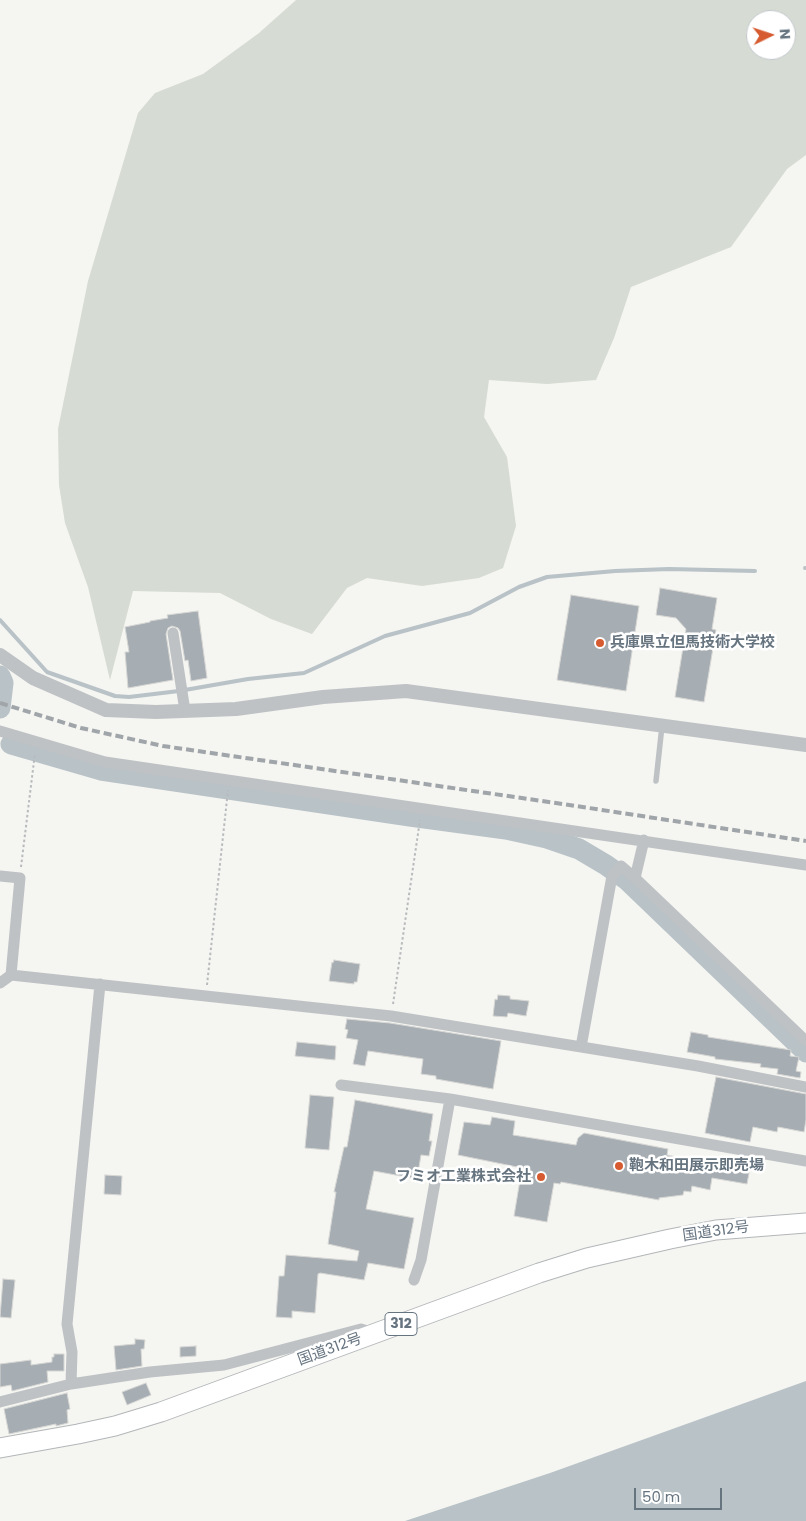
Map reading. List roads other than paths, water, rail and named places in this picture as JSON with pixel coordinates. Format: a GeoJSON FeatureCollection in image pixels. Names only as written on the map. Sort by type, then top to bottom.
{"type":"FeatureCollection","features":[{"type":"Feature","properties":{"kind":"highway","name":"国道312号"},"geometry":{"type":"LineString","coordinates":[[0,1448],[61,1438],[161,1412],[539,1273],[587,1258],[716,1230],[806,1223]]}},
{"type":"Feature","properties":{"kind":"street"},"geometry":{"type":"LineString","coordinates":[[172,633],[185,711]]}},
{"type":"Feature","properties":{"kind":"street"},"geometry":{"type":"LineString","coordinates":[[0,655],[33,678],[106,710],[156,712],[236,709],[323,697],[406,691],[806,745]]}},
{"type":"Feature","properties":{"kind":"street"},"geometry":{"type":"LineString","coordinates":[[0,730],[104,762],[806,865]]}},
{"type":"Feature","properties":{"kind":"street"},"geometry":{"type":"LineString","coordinates":[[635,878],[644,840]]}},
{"type":"Feature","properties":{"kind":"street"},"geometry":{"type":"LineString","coordinates":[[581,1047],[616,872],[620,866],[635,878],[806,1041]]}},
{"type":"Feature","properties":{"kind":"street"},"geometry":{"type":"LineString","coordinates":[[0,876],[20,878],[11,975]]}},
{"type":"Feature","properties":{"kind":"street"},"geometry":{"type":"LineString","coordinates":[[0,983],[11,975],[391,1016],[698,1066],[806,1087]]}},
{"type":"Feature","properties":{"kind":"street"},"geometry":{"type":"LineString","coordinates":[[71,1384],[72,1352],[67,1324],[100,984]]}},
{"type":"Feature","properties":{"kind":"street"},"geometry":{"type":"LineString","coordinates":[[341,1084],[450,1099],[806,1161]]}},
{"type":"Feature","properties":{"kind":"street"},"geometry":{"type":"LineString","coordinates":[[414,1280],[421,1260],[450,1099]]}},
{"type":"Feature","properties":{"kind":"street"},"geometry":{"type":"LineString","coordinates":[[0,1402],[71,1384],[150,1372],[224,1365],[361,1329],[375,1333]]}},
{"type":"Feature","properties":{"kind":"lane"},"geometry":{"type":"LineString","coordinates":[[656,781],[662,725]]}},
{"type":"Feature","properties":{"kind":"waterway"},"geometry":{"type":"LineString","coordinates":[[0,620],[47,672],[115,696],[129,697],[179,691],[248,679],[304,673],[385,636],[470,613],[519,587],[547,577],[615,571],[669,569],[755,571]]}},
{"type":"Feature","properties":{"kind":"waterway"},"geometry":{"type":"LineString","coordinates":[[0,676],[3,683],[0,708]]}},
{"type":"Feature","properties":{"kind":"waterway"},"geometry":{"type":"LineString","coordinates":[[11,744],[101,770],[506,829],[547,838],[579,849],[627,880],[806,1052]]}},
{"type":"Feature","properties":{"kind":"railway"},"geometry":{"type":"LineString","coordinates":[[0,703],[81,728],[163,746],[806,841]]}},
{"type":"Feature","properties":{"kind":"place","name":"兵庫県立但馬技術大学校"},"geometry":{"type":"Point","coordinates":[600,643]}},
{"type":"Feature","properties":{"kind":"place","name":"鞄木和田展示即売場"},"geometry":{"type":"Point","coordinates":[619,1166]}},
{"type":"Feature","properties":{"kind":"place","name":"フミオ工業株式会社"},"geometry":{"type":"Point","coordinates":[541,1177]}}]}
